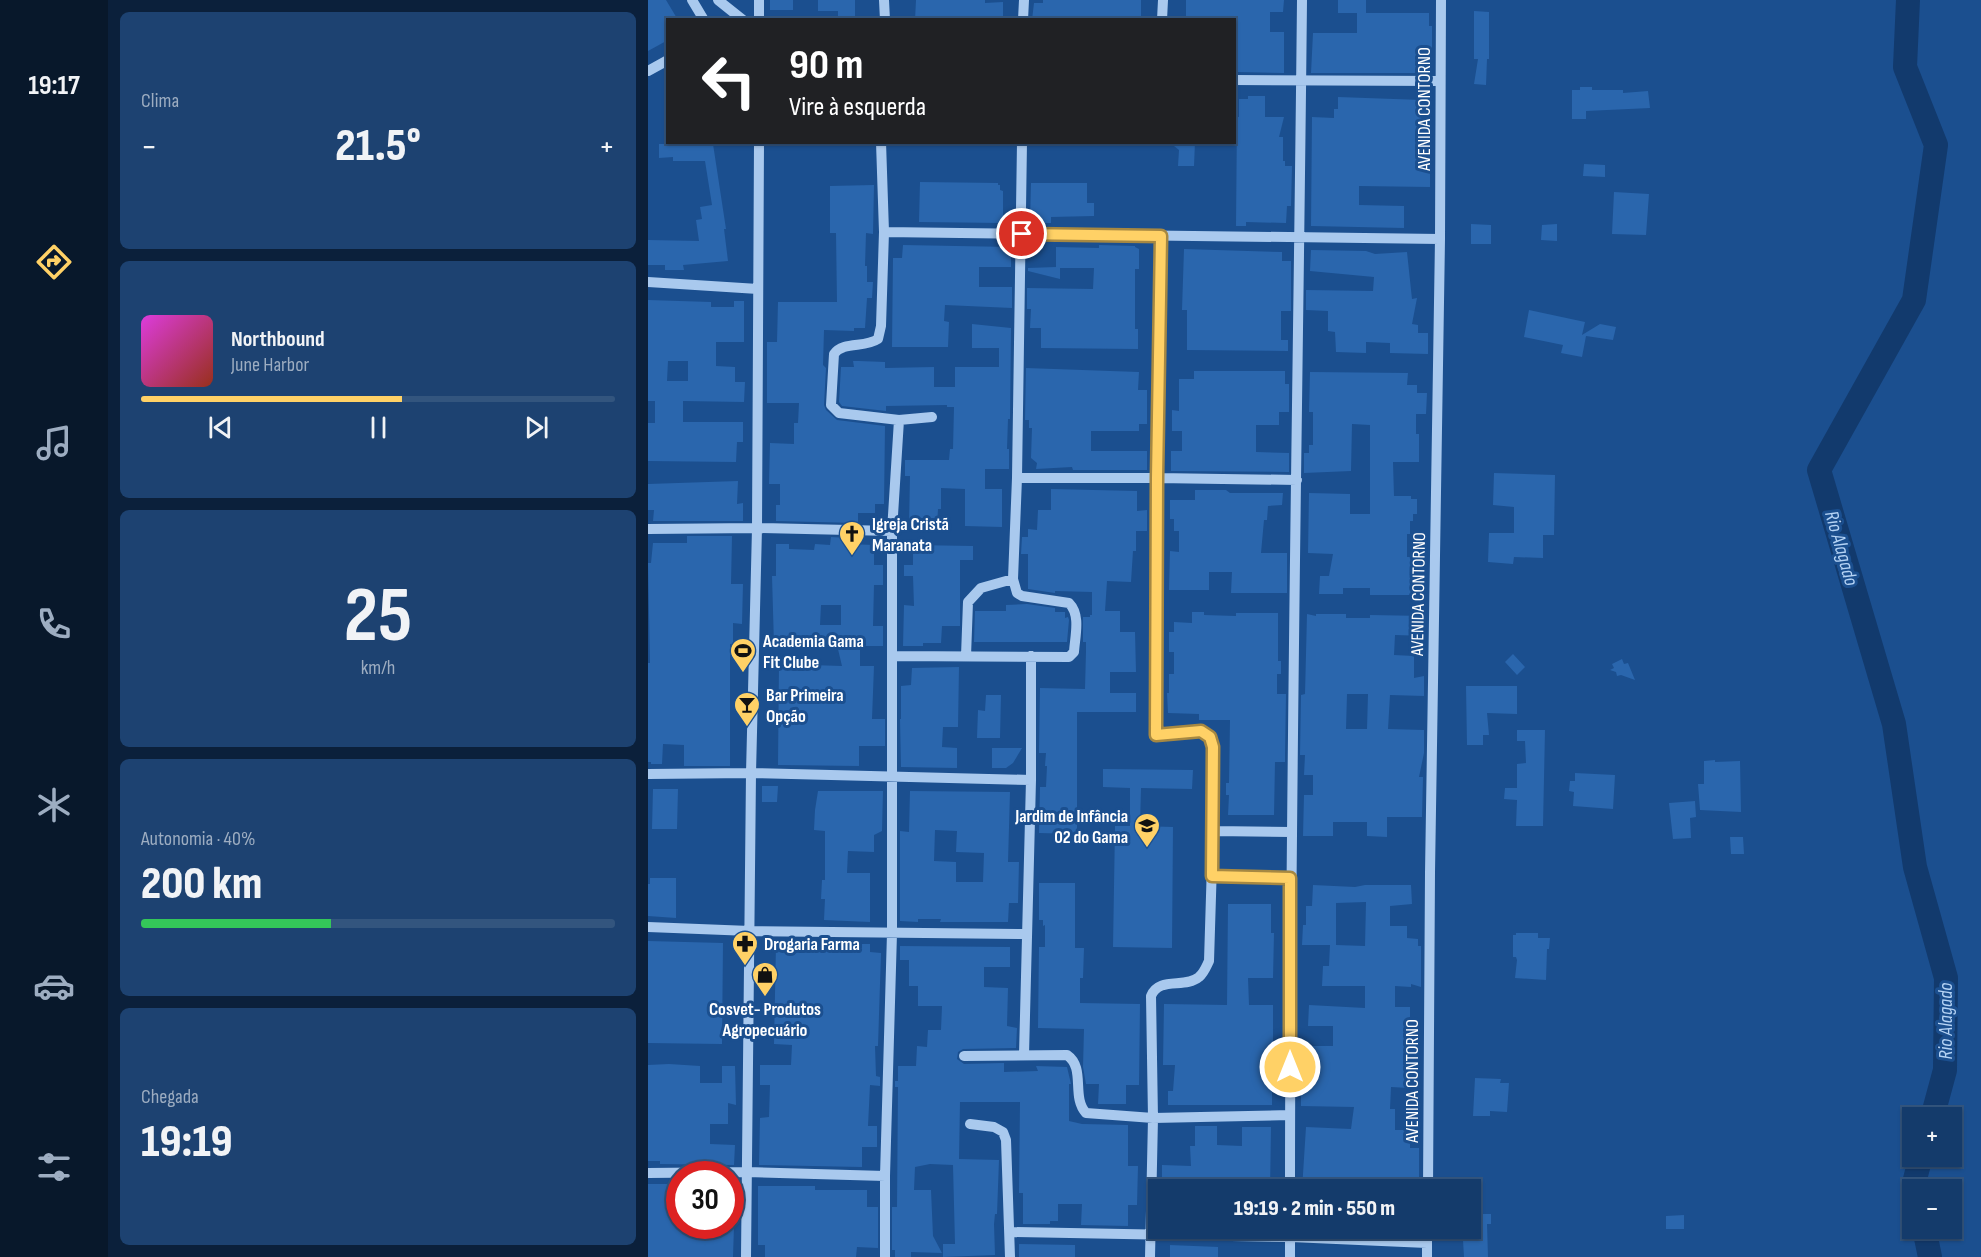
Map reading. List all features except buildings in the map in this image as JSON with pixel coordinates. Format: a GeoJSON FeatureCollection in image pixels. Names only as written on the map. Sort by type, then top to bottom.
{"type":"FeatureCollection","features":[{"type":"Feature","properties":{"kind":"street"},"geometry":{"type":"LineString","coordinates":[[692,0],[703,18]]}},
{"type":"Feature","properties":{"kind":"street"},"geometry":{"type":"LineString","coordinates":[[718,0],[740,18]]}},
{"type":"Feature","properties":{"kind":"street"},"geometry":{"type":"LineString","coordinates":[[759,0],[759,18]]}},
{"type":"Feature","properties":{"kind":"street"},"geometry":{"type":"LineString","coordinates":[[884,0],[885,18]]}},
{"type":"Feature","properties":{"kind":"street"},"geometry":{"type":"LineString","coordinates":[[1023,18],[1024,0]]}},
{"type":"Feature","properties":{"kind":"street"},"geometry":{"type":"LineString","coordinates":[[1162,18],[1163,0]]}},
{"type":"Feature","properties":{"kind":"street"},"geometry":{"type":"LineString","coordinates":[[1290,1179],[1290,878],[1302,0]]}},
{"type":"Feature","properties":{"kind":"street","name":"AVENIDA CONTORNO"},"geometry":{"type":"LineString","coordinates":[[1428,1179],[1441,0]]}},
{"type":"Feature","properties":{"kind":"street"},"geometry":{"type":"LineString","coordinates":[[648,71],[666,61]]}},
{"type":"Feature","properties":{"kind":"street"},"geometry":{"type":"LineString","coordinates":[[1236,80],[1440,81]]}},
{"type":"Feature","properties":{"kind":"street"},"geometry":{"type":"LineString","coordinates":[[746,1257],[751,773],[757,528],[759,144]]}},
{"type":"Feature","properties":{"kind":"street"},"geometry":{"type":"LineString","coordinates":[[881,144],[884,232],[881,326],[878,339],[871,344],[842,347],[836,350],[831,405],[839,413],[899,420],[932,417]]}},
{"type":"Feature","properties":{"kind":"street"},"geometry":{"type":"LineString","coordinates":[[892,656],[1069,657],[1074,652],[1077,617],[1073,607],[1069,603],[1022,596],[1017,593],[1013,579],[1017,478],[1022,144]]}},
{"type":"Feature","properties":{"kind":"street"},"geometry":{"type":"LineString","coordinates":[[884,232],[1440,239]]}},
{"type":"Feature","properties":{"kind":"street"},"geometry":{"type":"LineString","coordinates":[[1151,1179],[1151,996],[1159,986],[1197,979],[1209,961],[1213,831],[1213,747],[1210,737],[1201,731],[1156,735],[1161,236]]}},
{"type":"Feature","properties":{"kind":"street"},"geometry":{"type":"LineString","coordinates":[[648,282],[758,289]]}},
{"type":"Feature","properties":{"kind":"street"},"geometry":{"type":"LineString","coordinates":[[885,1257],[892,933],[892,531],[899,420]]}},
{"type":"Feature","properties":{"kind":"street"},"geometry":{"type":"LineString","coordinates":[[1017,478],[1297,480]]}},
{"type":"Feature","properties":{"kind":"street"},"geometry":{"type":"LineString","coordinates":[[648,529],[757,528],[892,531]]}},
{"type":"Feature","properties":{"kind":"street"},"geometry":{"type":"LineString","coordinates":[[966,656],[968,602],[981,588],[1013,579]]}},
{"type":"Feature","properties":{"kind":"street"},"geometry":{"type":"LineString","coordinates":[[1024,1055],[1031,780],[1031,656]]}},
{"type":"Feature","properties":{"kind":"street"},"geometry":{"type":"LineString","coordinates":[[648,774],[751,773],[1031,780]]}},
{"type":"Feature","properties":{"kind":"street"},"geometry":{"type":"LineString","coordinates":[[1213,831],[1291,832]]}},
{"type":"Feature","properties":{"kind":"street"},"geometry":{"type":"LineString","coordinates":[[1212,876],[1290,878]]}},
{"type":"Feature","properties":{"kind":"street"},"geometry":{"type":"LineString","coordinates":[[648,927],[750,931],[1027,934]]}},
{"type":"Feature","properties":{"kind":"street"},"geometry":{"type":"LineString","coordinates":[[964,1056],[1067,1055],[1076,1065],[1080,1107],[1086,1113],[1153,1118],[1290,1115]]}},
{"type":"Feature","properties":{"kind":"street"},"geometry":{"type":"LineString","coordinates":[[970,1124],[994,1127],[1003,1132],[1006,1140],[1010,1257]]}},
{"type":"Feature","properties":{"kind":"street"},"geometry":{"type":"LineString","coordinates":[[648,1173],[747,1172],[885,1176]]}},
{"type":"Feature","properties":{"kind":"street"},"geometry":{"type":"LineString","coordinates":[[1010,1232],[1148,1234]]}},
{"type":"Feature","properties":{"kind":"street"},"geometry":{"type":"LineString","coordinates":[[1150,1239],[1150,1257]]}},
{"type":"Feature","properties":{"kind":"street"},"geometry":{"type":"LineString","coordinates":[[1290,1239],[1290,1257]]}},
{"type":"Feature","properties":{"kind":"street"},"geometry":{"type":"LineString","coordinates":[[1377,1239],[1427,1243]]}},
{"type":"Feature","properties":{"kind":"street"},"geometry":{"type":"LineString","coordinates":[[1427,1239],[1427,1257]]}},
{"type":"Feature","properties":{"kind":"waterway","name":"Rio Alagado"},"geometry":{"type":"LineString","coordinates":[[1908,0],[1905,67],[1936,145],[1914,300],[1819,470],[1894,724],[1915,867],[1946,978],[1945,1070],[1935,1107]]}},
{"type":"Feature","properties":{"kind":"waterway","name":"Rio Alagado"},"geometry":{"type":"LineString","coordinates":[[1915,1179],[1918,1167]]}},
{"type":"Feature","properties":{"kind":"waterway","name":"Rio Alagado"},"geometry":{"type":"LineString","coordinates":[[1926,1239],[1930,1257]]}},
{"type":"Feature","properties":{"kind":"place","name":"Igreja Cristã Maranata"},"geometry":{"type":"Point","coordinates":[852,557]}},
{"type":"Feature","properties":{"kind":"place","name":"Academia Gama Fit Clube"},"geometry":{"type":"Point","coordinates":[743,674]}},
{"type":"Feature","properties":{"kind":"place","name":"Bar Primeira Opção"},"geometry":{"type":"Point","coordinates":[747,728]}},
{"type":"Feature","properties":{"kind":"place","name":"Jardim de Infância 02 do Gama"},"geometry":{"type":"Point","coordinates":[1147,849]}},
{"type":"Feature","properties":{"kind":"place","name":"Drogaria Farma"},"geometry":{"type":"Point","coordinates":[745,967]}},
{"type":"Feature","properties":{"kind":"place","name":"Cosvet- Produtos Agropecuário"},"geometry":{"type":"Point","coordinates":[765,998]}},
{"type":"Feature","properties":{"kind":"route"},"geometry":{"type":"LineString","coordinates":[[1022,234],[1161,236],[1156,735],[1201,731],[1210,737],[1213,747],[1212,876],[1290,878],[1290,1067]]}}]}
